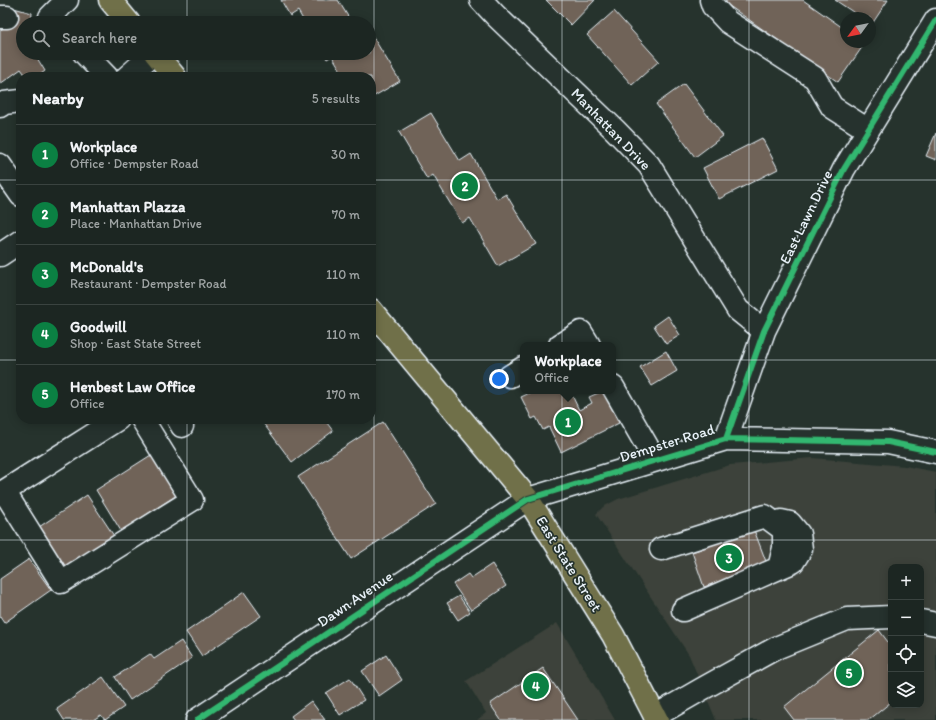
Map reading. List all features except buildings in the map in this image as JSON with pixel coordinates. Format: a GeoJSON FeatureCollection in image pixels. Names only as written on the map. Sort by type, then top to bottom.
{"type":"FeatureCollection","features":[{"type":"Feature","properties":{"kind":"main road"},"geometry":{"type":"LineString","coordinates":[[110,0],[123,16]]}},
{"type":"Feature","properties":{"kind":"main road"},"geometry":{"type":"LineString","coordinates":[[160,60],[171,72]]}},
{"type":"Feature","properties":{"kind":"main road","name":"East State Street"},"geometry":{"type":"LineString","coordinates":[[376,316],[528,499],[613,635],[656,718]]}},
{"type":"Feature","properties":{"kind":"street"},"geometry":{"type":"LineString","coordinates":[[51,16],[67,0]]}},
{"type":"Feature","properties":{"kind":"street","name":"Manhattan Drive"},"geometry":{"type":"LineString","coordinates":[[482,0],[495,15],[615,130],[649,165],[738,310],[764,331]]}},
{"type":"Feature","properties":{"kind":"street"},"geometry":{"type":"LineString","coordinates":[[711,0],[713,6],[728,22],[815,78],[832,107],[868,130]]}},
{"type":"Feature","properties":{"kind":"street","name":"East Lawn Drive"},"geometry":{"type":"LineString","coordinates":[[726,439],[764,331],[844,169],[936,20]]}},
{"type":"Feature","properties":{"kind":"street"},"geometry":{"type":"LineString","coordinates":[[133,72],[146,60]]}},
{"type":"Feature","properties":{"kind":"street"},"geometry":{"type":"LineString","coordinates":[[0,106],[4,103],[16,102]]}},
{"type":"Feature","properties":{"kind":"street"},"geometry":{"type":"LineString","coordinates":[[0,165],[16,188]]}},
{"type":"Feature","properties":{"kind":"street"},"geometry":{"type":"LineString","coordinates":[[0,255],[16,244]]}},
{"type":"Feature","properties":{"kind":"street"},"geometry":{"type":"LineString","coordinates":[[565,342],[581,332],[587,342]]}},
{"type":"Feature","properties":{"kind":"street"},"geometry":{"type":"LineString","coordinates":[[616,392],[655,460]]}},
{"type":"Feature","properties":{"kind":"street"},"geometry":{"type":"LineString","coordinates":[[110,424],[2,493],[61,582],[192,500],[145,424]]}},
{"type":"Feature","properties":{"kind":"street","name":"Dempster Road"},"geometry":{"type":"LineString","coordinates":[[528,499],[726,439],[888,442],[936,452]]}},
{"type":"Feature","properties":{"kind":"street","name":"Dawn Avenue"},"geometry":{"type":"LineString","coordinates":[[197,720],[528,499]]}},
{"type":"Feature","properties":{"kind":"street"},"geometry":{"type":"LineString","coordinates":[[661,549],[764,516],[784,530],[784,548],[779,568],[683,610]]}},
{"type":"Feature","properties":{"kind":"street"},"geometry":{"type":"LineString","coordinates":[[656,718],[702,689],[776,648],[847,619],[888,617]]}},
{"type":"Feature","properties":{"kind":"street"},"geometry":{"type":"LineString","coordinates":[[924,621],[936,624]]}},
{"type":"Feature","properties":{"kind":"shaded area"},"geometry":{"type":"Polygon","coordinates":[[[812,458],[905,466],[936,472],[936,720],[716,720],[689,655],[596,514],[603,507],[618,499],[730,465],[812,458]]]}},
{"type":"Feature","properties":{"kind":"shaded area"},"geometry":{"type":"Polygon","coordinates":[[[557,623],[615,720],[477,720],[486,713],[466,681],[557,623]]]}},
{"type":"Feature","properties":{"kind":"cycle path"},"geometry":{"type":"LineString","coordinates":[[726,439],[764,331],[844,169],[936,20]]}},
{"type":"Feature","properties":{"kind":"cycle path"},"geometry":{"type":"LineString","coordinates":[[197,720],[528,499],[726,439],[888,442],[936,452]]}},
{"type":"Feature","properties":{"kind":"place","name":"Manhattan Plazza"},"geometry":{"type":"Point","coordinates":[465,186]}},
{"type":"Feature","properties":{"kind":"place","name":"Workplace"},"geometry":{"type":"Point","coordinates":[568,422]}},
{"type":"Feature","properties":{"kind":"place","name":"McDonald's"},"geometry":{"type":"Point","coordinates":[729,558]}},
{"type":"Feature","properties":{"kind":"place","name":"Henbest Law Office"},"geometry":{"type":"Point","coordinates":[849,673]}},
{"type":"Feature","properties":{"kind":"place","name":"Goodwill"},"geometry":{"type":"Point","coordinates":[536,686]}}]}
